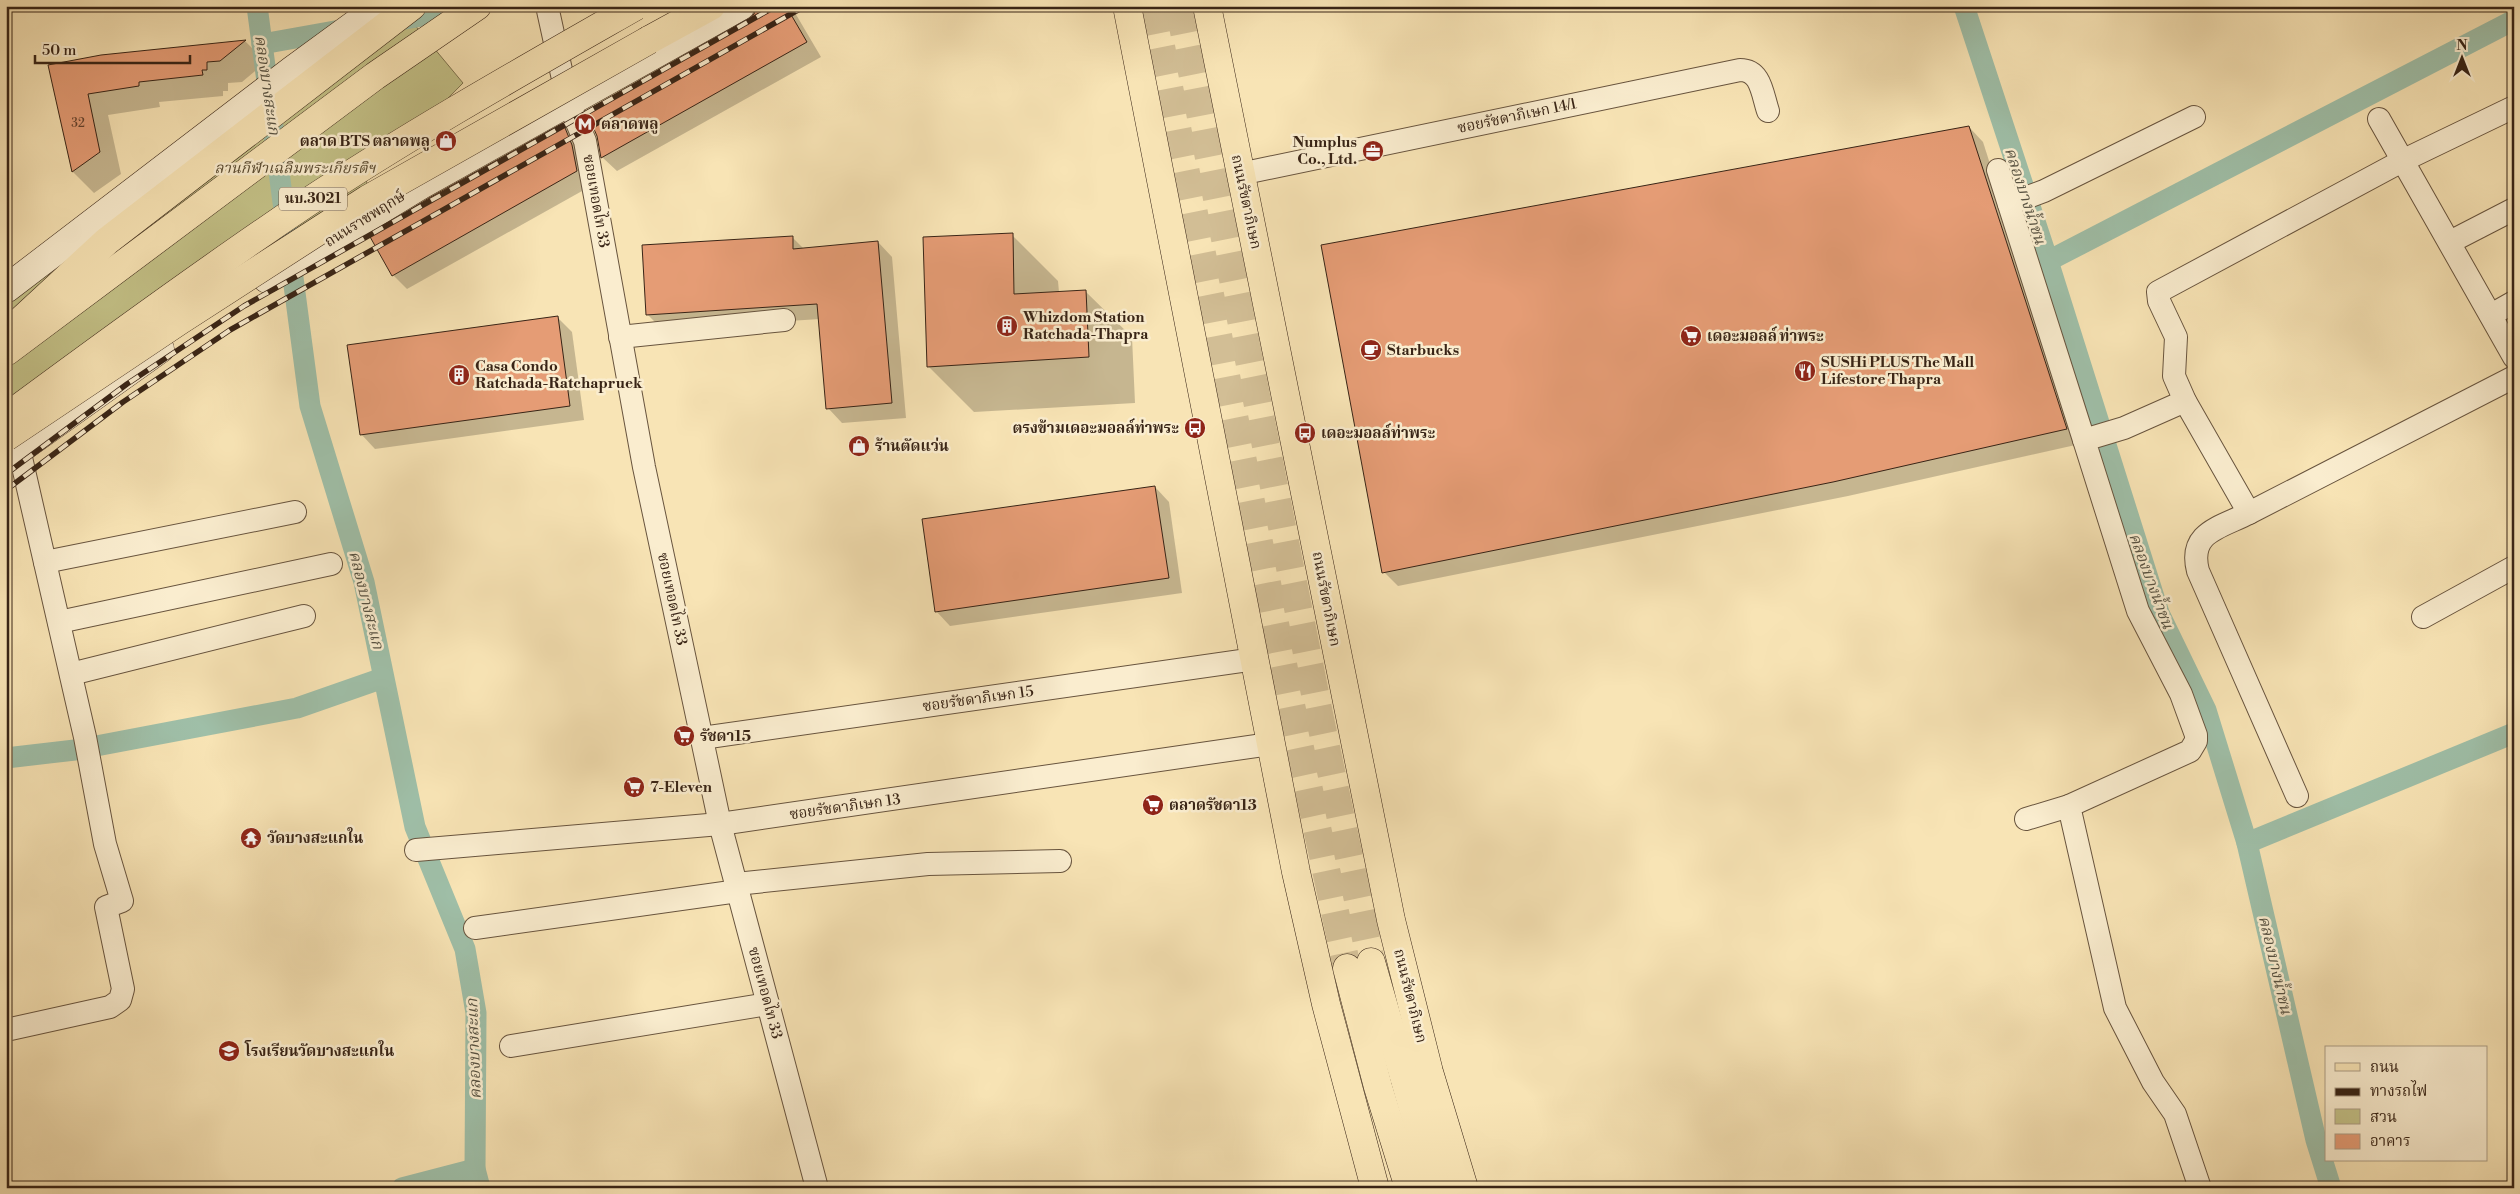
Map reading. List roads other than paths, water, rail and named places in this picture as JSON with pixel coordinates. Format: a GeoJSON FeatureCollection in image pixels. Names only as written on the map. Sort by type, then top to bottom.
{"type":"FeatureCollection","features":[{"type":"Feature","properties":{"kind":"main road"},"geometry":{"type":"LineString","coordinates":[[6,289],[380,6]]}},
{"type":"Feature","properties":{"kind":"main road"},"geometry":{"type":"LineString","coordinates":[[6,334],[107,241],[380,28],[412,6]]}},
{"type":"Feature","properties":{"kind":"main road"},"geometry":{"type":"LineString","coordinates":[[6,352],[375,76],[477,6]]}},
{"type":"Feature","properties":{"kind":"main road","name":"นบ.3021"},"geometry":{"type":"LineString","coordinates":[[6,417],[196,278],[306,204],[476,98],[636,6]]}},
{"type":"Feature","properties":{"kind":"main road"},"geometry":{"type":"LineString","coordinates":[[11,448],[180,321],[368,198],[711,6]]}},
{"type":"Feature","properties":{"kind":"main road","name":"ถนนราชพฤกษ์"},"geometry":{"type":"LineString","coordinates":[[11,448],[201,320],[421,185],[741,6]]}},
{"type":"Feature","properties":{"kind":"main road"},"geometry":{"type":"LineString","coordinates":[[1127,6],[1270,744],[1326,1004],[1376,1188]]}},
{"type":"Feature","properties":{"kind":"main road","name":"ถนนรัชดาภิเษก"},"geometry":{"type":"LineString","coordinates":[[1207,6],[1392,920],[1429,1072],[1464,1188]]}},
{"type":"Feature","properties":{"kind":"main road"},"geometry":{"type":"LineString","coordinates":[[1409,1188],[1378,1086],[1359,965],[1436,1188]]}},
{"type":"Feature","properties":{"kind":"street","name":"ซอยเทอดไท 33"},"geometry":{"type":"LineString","coordinates":[[547,6],[568,102],[585,141],[644,467],[720,824],[817,1188]]}},
{"type":"Feature","properties":{"kind":"street","name":"ซอยรัชดาภิเษก 14/1"},"geometry":{"type":"LineString","coordinates":[[1240,174],[1740,70],[1749,70],[1756,76],[1768,110]]}},
{"type":"Feature","properties":{"kind":"street"},"geometry":{"type":"LineString","coordinates":[[2249,513],[2185,401],[2174,376],[2176,337],[2159,301],[2158,292],[2402,161],[2514,107]]}},
{"type":"Feature","properties":{"kind":"street"},"geometry":{"type":"LineString","coordinates":[[2017,201],[2194,117]]}},
{"type":"Feature","properties":{"kind":"street"},"geometry":{"type":"LineString","coordinates":[[2379,119],[2514,357]]}},
{"type":"Feature","properties":{"kind":"street"},"geometry":{"type":"LineString","coordinates":[[1998,170],[2017,201],[2089,438],[2138,611],[2181,694],[2196,735],[2196,741],[2190,751],[2069,806],[2026,819]]}},
{"type":"Feature","properties":{"kind":"street"},"geometry":{"type":"LineString","coordinates":[[2450,242],[2514,209]]}},
{"type":"Feature","properties":{"kind":"street"},"geometry":{"type":"LineString","coordinates":[[2491,315],[2514,302]]}},
{"type":"Feature","properties":{"kind":"street"},"geometry":{"type":"LineString","coordinates":[[620,337],[784,320]]}},
{"type":"Feature","properties":{"kind":"street"},"geometry":{"type":"LineString","coordinates":[[2297,796],[2195,560],[2196,545],[2202,538],[2249,513],[2514,377]]}},
{"type":"Feature","properties":{"kind":"street"},"geometry":{"type":"LineString","coordinates":[[2089,438],[2124,428],[2185,401]]}},
{"type":"Feature","properties":{"kind":"street"},"geometry":{"type":"LineString","coordinates":[[6,1030],[110,1007],[120,1000],[123,989],[106,907],[122,901],[104,844],[90,760],[60,622],[45,562],[11,448]]}},
{"type":"Feature","properties":{"kind":"street"},"geometry":{"type":"LineString","coordinates":[[45,562],[295,512]]}},
{"type":"Feature","properties":{"kind":"street"},"geometry":{"type":"LineString","coordinates":[[60,622],[331,564]]}},
{"type":"Feature","properties":{"kind":"street"},"geometry":{"type":"LineString","coordinates":[[2423,617],[2514,567]]}},
{"type":"Feature","properties":{"kind":"street"},"geometry":{"type":"LineString","coordinates":[[71,674],[304,616]]}},
{"type":"Feature","properties":{"kind":"street","name":"ซอยรัชดาภิเษก 15"},"geometry":{"type":"LineString","coordinates":[[702,738],[1255,659]]}},
{"type":"Feature","properties":{"kind":"street","name":"ซอยรัชดาภิเษก 13"},"geometry":{"type":"LineString","coordinates":[[416,850],[720,824],[1270,744]]}},
{"type":"Feature","properties":{"kind":"street"},"geometry":{"type":"LineString","coordinates":[[2069,806],[2115,1008],[2153,1082],[2175,1114],[2200,1188]]}},
{"type":"Feature","properties":{"kind":"street"},"geometry":{"type":"LineString","coordinates":[[475,928],[737,887],[928,864],[1060,861]]}},
{"type":"Feature","properties":{"kind":"street"},"geometry":{"type":"LineString","coordinates":[[511,1046],[768,1004]]}},
{"type":"Feature","properties":{"kind":"waterway","name":"คลองบางสะแก"},"geometry":{"type":"LineString","coordinates":[[257,6],[310,406],[364,582],[415,827],[465,949],[476,1013],[475,1169],[480,1188]]}},
{"type":"Feature","properties":{"kind":"waterway","name":"คลองบางน้ำชน"},"geometry":{"type":"LineString","coordinates":[[1964,6],[2048,261],[2159,613],[2206,710],[2247,843],[2316,1140],[2331,1188]]}},
{"type":"Feature","properties":{"kind":"waterway"},"geometry":{"type":"LineString","coordinates":[[394,21],[472,7]]}},
{"type":"Feature","properties":{"kind":"waterway"},"geometry":{"type":"LineString","coordinates":[[2048,261],[2514,20]]}},
{"type":"Feature","properties":{"kind":"waterway"},"geometry":{"type":"LineString","coordinates":[[262,44],[346,29]]}},
{"type":"Feature","properties":{"kind":"waterway"},"geometry":{"type":"LineString","coordinates":[[6,758],[75,750],[297,708],[383,678]]}},
{"type":"Feature","properties":{"kind":"waterway"},"geometry":{"type":"LineString","coordinates":[[2247,843],[2514,733]]}},
{"type":"Feature","properties":{"kind":"waterway"},"geometry":{"type":"LineString","coordinates":[[402,1188],[475,1169]]}},
{"type":"Feature","properties":{"kind":"tunnel"},"geometry":{"type":"LineString","coordinates":[[1153,6],[1294,720],[1347,968]]}},
{"type":"Feature","properties":{"kind":"tunnel"},"geometry":{"type":"LineString","coordinates":[[1179,6],[1319,714],[1371,962]]}},
{"type":"Feature","properties":{"kind":"railway"},"geometry":{"type":"LineString","coordinates":[[6,474],[127,384],[244,306],[776,6]]}},
{"type":"Feature","properties":{"kind":"railway"},"geometry":{"type":"LineString","coordinates":[[6,490],[123,402],[230,330],[805,6]]}},
{"type":"Feature","properties":{"kind":"place","name":"ตลาดพลู"},"geometry":{"type":"Point","coordinates":[585,124]}},
{"type":"Feature","properties":{"kind":"place","name":"ตลาด BTS ตลาดพลู"},"geometry":{"type":"Point","coordinates":[446,141]}},
{"type":"Feature","properties":{"kind":"place","name":"Numplus Co., Ltd."},"geometry":{"type":"Point","coordinates":[1373,151]}},
{"type":"Feature","properties":{"kind":"place","name":"Whizdom Station Ratchada-Thapra"},"geometry":{"type":"Point","coordinates":[1007,326]}},
{"type":"Feature","properties":{"kind":"place","name":"เดอะมอลล์ ท่าพระ"},"geometry":{"type":"Point","coordinates":[1691,336]}},
{"type":"Feature","properties":{"kind":"place","name":"Starbucks"},"geometry":{"type":"Point","coordinates":[1371,350]}},
{"type":"Feature","properties":{"kind":"place","name":"SUSHi PLUS The Mall Lifestore Thapra"},"geometry":{"type":"Point","coordinates":[1805,371]}},
{"type":"Feature","properties":{"kind":"place","name":"Casa Condo Ratchada-Ratchapruek"},"geometry":{"type":"Point","coordinates":[459,375]}},
{"type":"Feature","properties":{"kind":"place","name":"ตรงข้ามเดอะมอลล์ท่าพระ"},"geometry":{"type":"Point","coordinates":[1195,428]}},
{"type":"Feature","properties":{"kind":"place","name":"เดอะมอลล์ท่าพระ"},"geometry":{"type":"Point","coordinates":[1305,433]}},
{"type":"Feature","properties":{"kind":"place","name":"ร้านตัดแว่น"},"geometry":{"type":"Point","coordinates":[859,446]}},
{"type":"Feature","properties":{"kind":"place","name":"รัชดา15"},"geometry":{"type":"Point","coordinates":[684,736]}},
{"type":"Feature","properties":{"kind":"place","name":"7-Eleven"},"geometry":{"type":"Point","coordinates":[634,787]}},
{"type":"Feature","properties":{"kind":"place","name":"ตลาดรัชดา13"},"geometry":{"type":"Point","coordinates":[1153,805]}},
{"type":"Feature","properties":{"kind":"place","name":"วัดบางสะแกใน"},"geometry":{"type":"Point","coordinates":[251,838]}},
{"type":"Feature","properties":{"kind":"place","name":"โรงเรียนวัดบางสะแกใน"},"geometry":{"type":"Point","coordinates":[229,1051]}},
{"type":"Feature","properties":{"kind":"park label","name":"ลานกีฬาเฉลิมพระเกียรติฯ"},"geometry":{"type":"Point","coordinates":[295,168]}}]}
